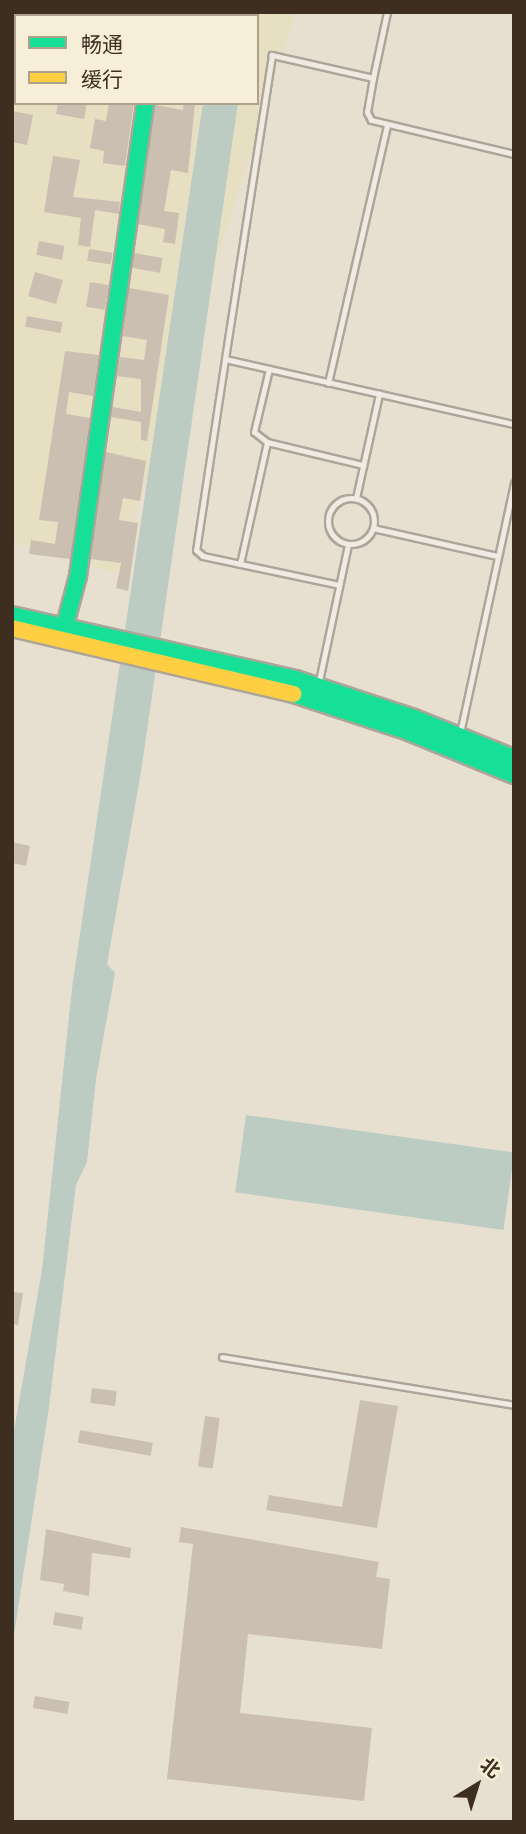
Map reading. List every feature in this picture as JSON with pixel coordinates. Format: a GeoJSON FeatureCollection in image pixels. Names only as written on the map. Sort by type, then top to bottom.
{"type":"FeatureCollection","features":[{"type":"Feature","properties":{"kind":"main road"},"geometry":{"type":"LineString","coordinates":[[65,625],[78,576],[145,105]]}},
{"type":"Feature","properties":{"kind":"main road"},"geometry":{"type":"LineString","coordinates":[[12,615],[65,625],[114,644]]}},
{"type":"Feature","properties":{"kind":"main road"},"geometry":{"type":"LineString","coordinates":[[12,628],[114,644],[315,693],[459,736],[514,758]]}},
{"type":"Feature","properties":{"kind":"main road"},"geometry":{"type":"LineString","coordinates":[[315,693],[514,775]]}},
{"type":"Feature","properties":{"kind":"lane"},"geometry":{"type":"LineString","coordinates":[[387,12],[367,112],[372,120],[387,126],[514,154]]}},
{"type":"Feature","properties":{"kind":"lane"},"geometry":{"type":"LineString","coordinates":[[339,585],[203,556],[193,543],[225,359],[272,55],[373,78]]}},
{"type":"Feature","properties":{"kind":"lane"},"geometry":{"type":"LineString","coordinates":[[328,383],[387,126]]}},
{"type":"Feature","properties":{"kind":"lane"},"geometry":{"type":"LineString","coordinates":[[225,359],[514,424]]}},
{"type":"Feature","properties":{"kind":"lane"},"geometry":{"type":"LineString","coordinates":[[270,369],[254,432],[267,442],[363,465]]}},
{"type":"Feature","properties":{"kind":"lane"},"geometry":{"type":"LineString","coordinates":[[356,498],[380,394]]}},
{"type":"Feature","properties":{"kind":"lane"},"geometry":{"type":"LineString","coordinates":[[240,564],[267,442]]}},
{"type":"Feature","properties":{"kind":"lane"},"geometry":{"type":"LineString","coordinates":[[459,736],[514,483]]}},
{"type":"Feature","properties":{"kind":"lane"},"geometry":{"type":"LineString","coordinates":[[356,498],[371,509],[373,528],[360,542],[348,544],[333,537],[327,519],[340,500],[356,498]]}},
{"type":"Feature","properties":{"kind":"lane"},"geometry":{"type":"LineString","coordinates":[[373,528],[498,556]]}},
{"type":"Feature","properties":{"kind":"lane"},"geometry":{"type":"LineString","coordinates":[[315,693],[348,544]]}},
{"type":"Feature","properties":{"kind":"lane"},"geometry":{"type":"LineString","coordinates":[[222,1357],[514,1405]]}},
{"type":"Feature","properties":{"kind":"shaded area"},"geometry":{"type":"Polygon","coordinates":[[[12,12],[296,12],[117,574],[12,542],[12,12]]]}},
{"type":"Feature","properties":{"kind":"shaded area"},"geometry":{"type":"Polygon","coordinates":[[[203,105],[238,105],[141,772],[107,964],[115,973],[96,1079],[87,1162],[76,1185],[49,1407],[12,1648],[12,1442],[42,1270],[72,988],[203,105]]]}},
{"type":"Feature","properties":{"kind":"shaded area"},"geometry":{"type":"Polygon","coordinates":[[[246,1115],[514,1153],[504,1230],[235,1192],[246,1115]]]}},
{"type":"Feature","properties":{"kind":"building"},"geometry":{"type":"Polygon","coordinates":[[[58,105],[87,105],[84,119],[56,114],[58,105]]]}},
{"type":"Feature","properties":{"kind":"building"},"geometry":{"type":"Polygon","coordinates":[[[109,105],[134,105],[125,166],[103,163],[104,151],[90,148],[95,119],[106,121],[109,105]]]}},
{"type":"Feature","properties":{"kind":"building"},"geometry":{"type":"Polygon","coordinates":[[[155,105],[183,110],[184,105],[195,105],[188,173],[171,170],[164,211],[179,213],[175,244],[163,242],[165,229],[138,224],[155,105]]]}},
{"type":"Feature","properties":{"kind":"building"},"geometry":{"type":"Polygon","coordinates":[[[12,111],[33,115],[27,145],[12,142],[12,111]]]}},
{"type":"Feature","properties":{"kind":"building"},"geometry":{"type":"Polygon","coordinates":[[[53,156],[80,160],[73,197],[120,202],[119,214],[95,210],[90,247],[78,245],[81,218],[44,212],[53,156]]]}},
{"type":"Feature","properties":{"kind":"building"},"geometry":{"type":"Polygon","coordinates":[[[39,241],[65,246],[62,260],[36,255],[39,241]]]}},
{"type":"Feature","properties":{"kind":"building"},"geometry":{"type":"Polygon","coordinates":[[[89,249],[113,253],[111,265],[87,261],[89,249]]]}},
{"type":"Feature","properties":{"kind":"building"},"geometry":{"type":"Polygon","coordinates":[[[134,253],[163,258],[160,273],[131,268],[134,253]]]}},
{"type":"Feature","properties":{"kind":"building"},"geometry":{"type":"Polygon","coordinates":[[[35,272],[63,280],[56,304],[28,296],[35,272]]]}},
{"type":"Feature","properties":{"kind":"building"},"geometry":{"type":"Polygon","coordinates":[[[90,282],[109,285],[105,310],[86,307],[90,282]]]}},
{"type":"Feature","properties":{"kind":"building"},"geometry":{"type":"Polygon","coordinates":[[[129,288],[169,295],[147,441],[141,440],[141,422],[111,417],[112,407],[141,412],[141,379],[117,376],[120,357],[144,360],[147,340],[123,336],[129,288]]]}},
{"type":"Feature","properties":{"kind":"building"},"geometry":{"type":"Polygon","coordinates":[[[27,316],[62,322],[61,333],[25,327],[27,316]]]}},
{"type":"Feature","properties":{"kind":"building"},"geometry":{"type":"Polygon","coordinates":[[[65,351],[99,355],[93,396],[69,392],[66,414],[90,418],[70,559],[29,554],[31,540],[55,544],[58,522],[39,520],[65,351]]]}},
{"type":"Feature","properties":{"kind":"building"},"geometry":{"type":"Polygon","coordinates":[[[106,452],[146,461],[140,501],[123,498],[119,520],[138,523],[128,591],[116,588],[121,563],[91,559],[106,452]]]}},
{"type":"Feature","properties":{"kind":"building"},"geometry":{"type":"Polygon","coordinates":[[[12,842],[30,846],[26,866],[12,863],[12,842]]]}},
{"type":"Feature","properties":{"kind":"building"},"geometry":{"type":"Polygon","coordinates":[[[12,1292],[23,1293],[18,1325],[12,1324],[12,1292]]]}},
{"type":"Feature","properties":{"kind":"building"},"geometry":{"type":"Polygon","coordinates":[[[92,1388],[117,1391],[115,1406],[90,1403],[92,1388]]]}},
{"type":"Feature","properties":{"kind":"building"},"geometry":{"type":"Polygon","coordinates":[[[360,1400],[398,1406],[377,1528],[266,1510],[269,1495],[342,1507],[360,1400]]]}},
{"type":"Feature","properties":{"kind":"building"},"geometry":{"type":"Polygon","coordinates":[[[205,1416],[220,1418],[213,1469],[198,1467],[205,1416]]]}},
{"type":"Feature","properties":{"kind":"building"},"geometry":{"type":"Polygon","coordinates":[[[80,1430],[153,1443],[151,1456],[78,1443],[80,1430]]]}},
{"type":"Feature","properties":{"kind":"building"},"geometry":{"type":"Polygon","coordinates":[[[181,1527],[379,1562],[376,1577],[390,1579],[382,1649],[248,1634],[240,1713],[372,1728],[364,1801],[167,1779],[193,1544],[179,1542],[181,1527]]]}},
{"type":"Feature","properties":{"kind":"building"},"geometry":{"type":"Polygon","coordinates":[[[46,1529],[131,1548],[130,1558],[92,1553],[89,1596],[63,1591],[64,1584],[40,1580],[46,1529]]]}},
{"type":"Feature","properties":{"kind":"building"},"geometry":{"type":"Polygon","coordinates":[[[55,1612],[84,1617],[81,1630],[53,1625],[55,1612]]]}},
{"type":"Feature","properties":{"kind":"building"},"geometry":{"type":"Polygon","coordinates":[[[35,1696],[69,1702],[67,1714],[33,1708],[35,1696]]]}},
{"type":"Feature","properties":{"kind":"traffic: fast"},"geometry":{"type":"LineString","coordinates":[[65,625],[78,576],[145,105]]}},
{"type":"Feature","properties":{"kind":"traffic: fast"},"geometry":{"type":"LineString","coordinates":[[12,615],[296,679],[414,718],[514,758]]}},
{"type":"Feature","properties":{"kind":"traffic: fast"},"geometry":{"type":"LineString","coordinates":[[293,694],[409,732],[514,775]]}},
{"type":"Feature","properties":{"kind":"traffic: slow"},"geometry":{"type":"LineString","coordinates":[[12,628],[293,694]]}}]}
